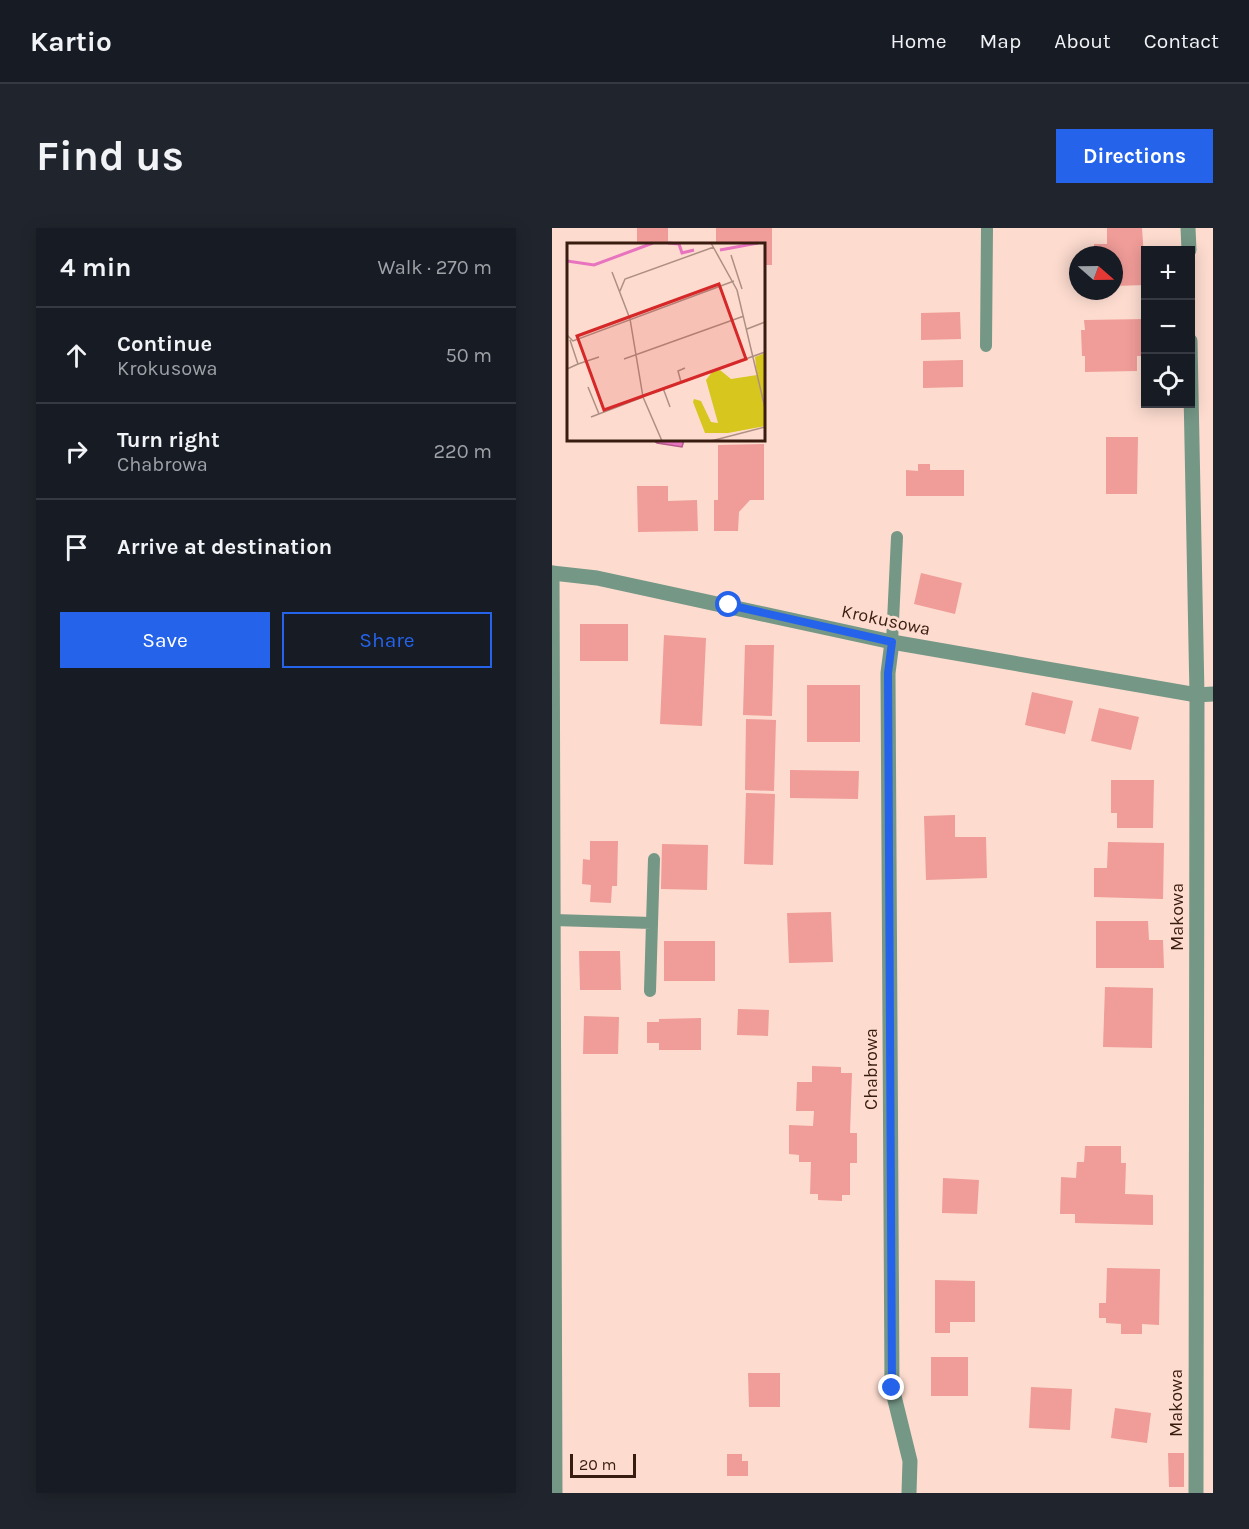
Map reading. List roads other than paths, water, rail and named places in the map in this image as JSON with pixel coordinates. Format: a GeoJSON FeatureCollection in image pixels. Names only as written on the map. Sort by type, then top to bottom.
{"type":"FeatureCollection","features":[{"type":"Feature","properties":{"kind":"street"},"geometry":{"type":"LineString","coordinates":[[1188,228],[1189,246]]}},
{"type":"Feature","properties":{"kind":"street","name":"Makowa"},"geometry":{"type":"LineString","coordinates":[[1191,354],[1197,695],[1196,1493]]}},
{"type":"Feature","properties":{"kind":"street"},"geometry":{"type":"LineString","coordinates":[[552,573],[555,1493]]}},
{"type":"Feature","properties":{"kind":"street","name":"Krokusowa"},"geometry":{"type":"LineString","coordinates":[[552,573],[597,578],[892,642],[1197,695],[1213,694]]}},
{"type":"Feature","properties":{"kind":"street","name":"Chabrowa"},"geometry":{"type":"LineString","coordinates":[[892,642],[888,685],[892,1388],[910,1461],[909,1493]]}},
{"type":"Feature","properties":{"kind":"lane"},"geometry":{"type":"LineString","coordinates":[[986,346],[987,228]]}},
{"type":"Feature","properties":{"kind":"lane"},"geometry":{"type":"LineString","coordinates":[[892,642],[897,537]]}},
{"type":"Feature","properties":{"kind":"lane"},"geometry":{"type":"LineString","coordinates":[[650,991],[654,859]]}},
{"type":"Feature","properties":{"kind":"lane"},"geometry":{"type":"LineString","coordinates":[[554,920],[652,923]]}}]}
